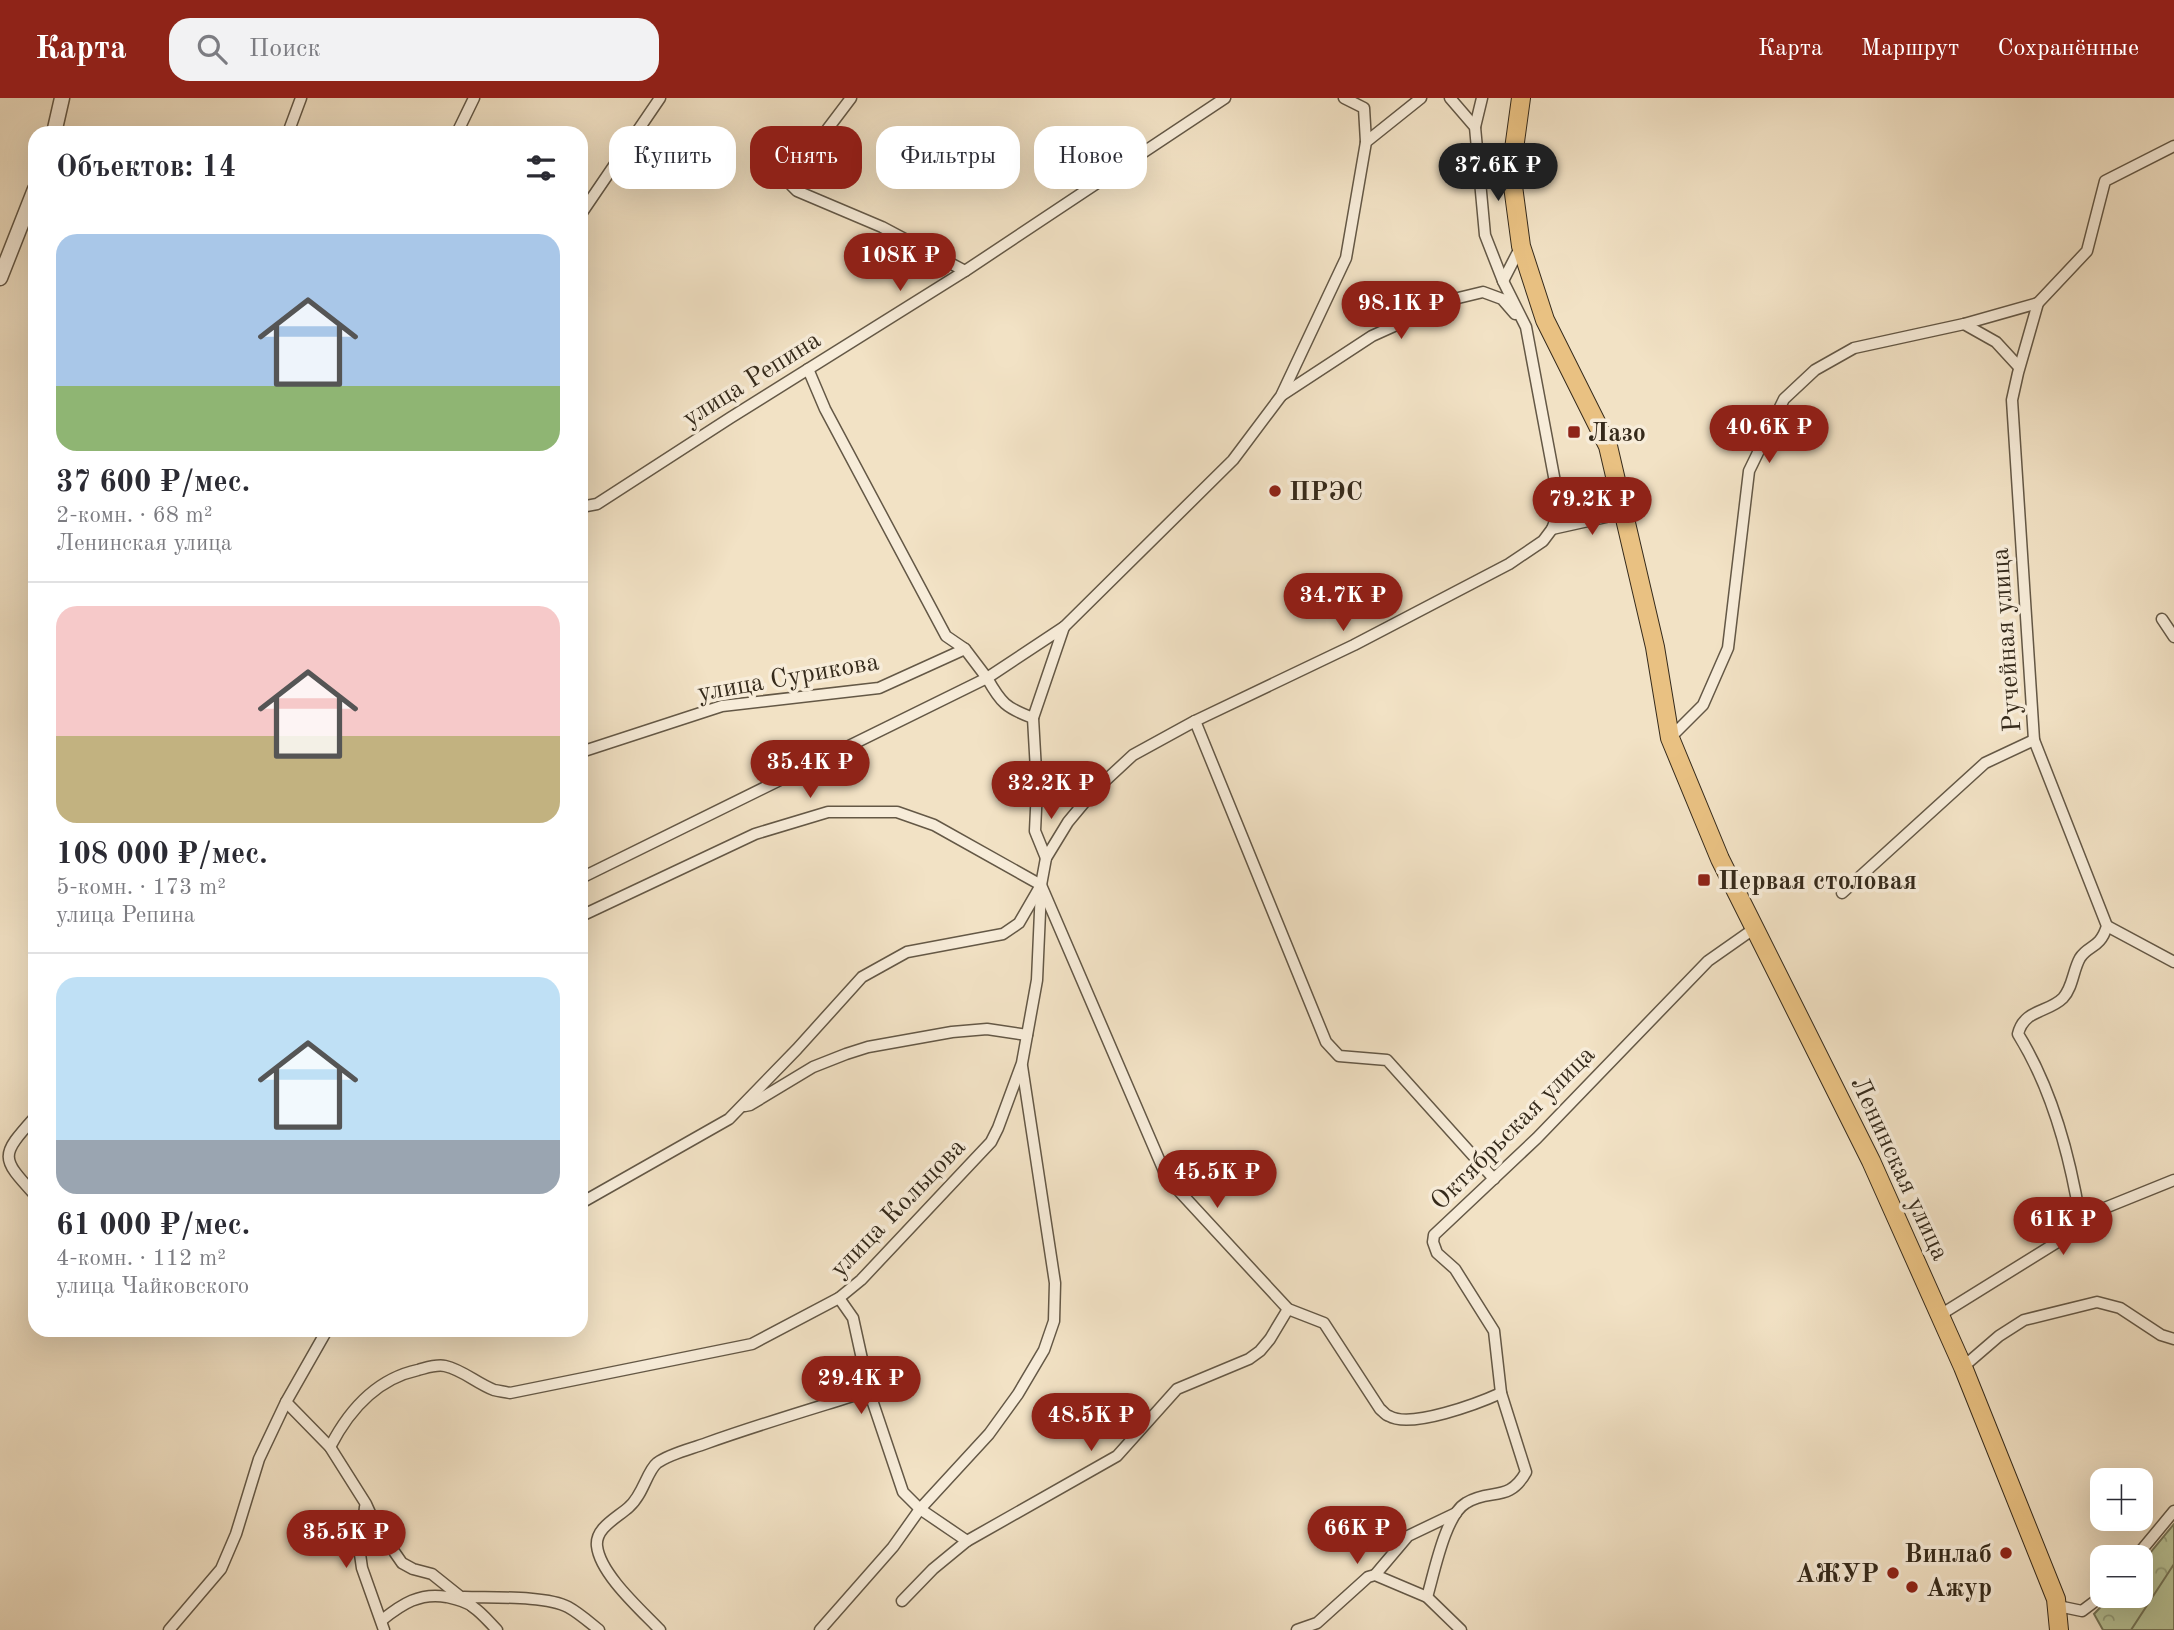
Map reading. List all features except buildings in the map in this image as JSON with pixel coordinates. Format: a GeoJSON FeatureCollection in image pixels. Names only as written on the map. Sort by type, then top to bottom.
{"type":"FeatureCollection","features":[{"type":"Feature","properties":{"kind":"main road","name":"Ленинская улица"},"geometry":{"type":"LineString","coordinates":[[1521,98],[1511,171],[1521,246],[1545,320],[1608,446],[1655,647],[1670,738],[1720,859],[1871,1161],[1963,1367],[2058,1606],[2059,1630]]}},
{"type":"Feature","properties":{"kind":"street"},"geometry":{"type":"LineString","coordinates":[[56,126],[62,98]]}},
{"type":"Feature","properties":{"kind":"street"},"geometry":{"type":"LineString","coordinates":[[291,126],[301,98]]}},
{"type":"Feature","properties":{"kind":"street"},"geometry":{"type":"LineString","coordinates":[[460,126],[474,98]]}},
{"type":"Feature","properties":{"kind":"street"},"geometry":{"type":"LineString","coordinates":[[588,204],[660,98]]}},
{"type":"Feature","properties":{"kind":"street"},"geometry":{"type":"LineString","coordinates":[[851,98],[792,176],[791,185],[797,191],[882,227],[965,271]]}},
{"type":"Feature","properties":{"kind":"street","name":"улица Репина"},"geometry":{"type":"LineString","coordinates":[[588,506],[597,504],[965,271],[1225,98]]}},
{"type":"Feature","properties":{"kind":"street"},"geometry":{"type":"LineString","coordinates":[[588,875],[987,678],[1064,627],[1233,460],[1280,396],[1346,258],[1366,142],[1364,108],[1344,98]]}},
{"type":"Feature","properties":{"kind":"street"},"geometry":{"type":"LineString","coordinates":[[1366,142],[1420,98]]}},
{"type":"Feature","properties":{"kind":"street"},"geometry":{"type":"LineString","coordinates":[[1450,98],[1475,127]]}},
{"type":"Feature","properties":{"kind":"street"},"geometry":{"type":"LineString","coordinates":[[588,1199],[729,1119],[862,977],[907,952],[1003,934],[1018,923],[1041,885],[1046,858],[1068,822],[1093,792],[1133,755],[1195,721],[1354,645],[1503,567],[1543,541],[1557,516],[1555,482],[1526,327],[1503,281],[1485,235],[1475,127],[1482,98]]}},
{"type":"Feature","properties":{"kind":"street","name":"Ручейная улица"},"geometry":{"type":"LineString","coordinates":[[2108,926],[2034,740],[2012,400],[2038,303],[2087,251],[2105,181],[2174,146]]}},
{"type":"Feature","properties":{"kind":"street"},"geometry":{"type":"LineString","coordinates":[[0,278],[28,207]]}},
{"type":"Feature","properties":{"kind":"street"},"geometry":{"type":"LineString","coordinates":[[1503,281],[1521,246]]}},
{"type":"Feature","properties":{"kind":"street"},"geometry":{"type":"LineString","coordinates":[[1280,396],[1372,337],[1454,299],[1483,292],[1502,299],[1526,327]]}},
{"type":"Feature","properties":{"kind":"street"},"geometry":{"type":"LineString","coordinates":[[1670,738],[1703,705],[1728,648],[1749,471],[1784,399],[1815,370],[1854,348],[1964,324],[2038,303]]}},
{"type":"Feature","properties":{"kind":"street"},"geometry":{"type":"LineString","coordinates":[[1526,327],[1545,320]]}},
{"type":"Feature","properties":{"kind":"street"},"geometry":{"type":"LineString","coordinates":[[1964,324],[1996,341],[2019,367]]}},
{"type":"Feature","properties":{"kind":"street"},"geometry":{"type":"LineString","coordinates":[[808,369],[825,409],[946,636],[965,649],[1000,701],[1013,711],[1033,718]]}},
{"type":"Feature","properties":{"kind":"street"},"geometry":{"type":"LineString","coordinates":[[1552,529],[1624,513]]}},
{"type":"Feature","properties":{"kind":"street"},"geometry":{"type":"LineString","coordinates":[[2161,619],[2174,637]]}},
{"type":"Feature","properties":{"kind":"street"},"geometry":{"type":"LineString","coordinates":[[1046,858],[1035,831],[1037,788],[1033,718],[1064,627]]}},
{"type":"Feature","properties":{"kind":"street","name":"улица Сурикова"},"geometry":{"type":"LineString","coordinates":[[588,750],[722,706],[879,688],[965,649]]}},
{"type":"Feature","properties":{"kind":"street"},"geometry":{"type":"LineString","coordinates":[[1195,721],[1326,1042],[1339,1056],[1387,1060],[1494,1179]]}},
{"type":"Feature","properties":{"kind":"street"},"geometry":{"type":"LineString","coordinates":[[1842,893],[1985,763],[2034,740]]}},
{"type":"Feature","properties":{"kind":"street"},"geometry":{"type":"LineString","coordinates":[[1037,788],[1093,792]]}},
{"type":"Feature","properties":{"kind":"street"},"geometry":{"type":"LineString","coordinates":[[588,913],[755,834],[828,811],[897,812],[934,825],[1041,885],[1167,1178],[1288,1309],[1324,1323],[1380,1409],[1389,1417],[1400,1420],[1421,1419],[1473,1406],[1501,1393]]}},
{"type":"Feature","properties":{"kind":"street","name":"улица Кольцова"},"geometry":{"type":"LineString","coordinates":[[330,1447],[339,1429],[365,1396],[411,1371],[446,1366],[460,1370],[493,1390],[510,1392],[752,1344],[839,1298],[861,1280],[991,1142],[998,1128],[1021,1063],[1037,980],[1041,885]]}},
{"type":"Feature","properties":{"kind":"street"},"geometry":{"type":"LineString","coordinates":[[2080,1218],[2057,1124],[2044,1087],[2018,1034],[2020,1025],[2026,1018],[2056,1003],[2066,994],[2081,956],[2099,944],[2108,926],[2174,962]]}},
{"type":"Feature","properties":{"kind":"street","name":"Октябрьская улица"},"geometry":{"type":"LineString","coordinates":[[1456,1513],[1464,1503],[1512,1490],[1526,1472],[1501,1393],[1494,1331],[1455,1269],[1437,1253],[1433,1242],[1434,1235],[1537,1138],[1708,961],[1755,928]]}},
{"type":"Feature","properties":{"kind":"street"},"geometry":{"type":"LineString","coordinates":[[743,1104],[750,1105],[813,1067],[868,1047],[952,1032],[987,1029],[1027,1035]]}},
{"type":"Feature","properties":{"kind":"street"},"geometry":{"type":"LineString","coordinates":[[820,1630],[893,1547],[920,1509],[989,1434],[1018,1394],[1044,1350],[1054,1321],[1055,1283],[1021,1063]]}},
{"type":"Feature","properties":{"kind":"street"},"geometry":{"type":"LineString","coordinates":[[28,1125],[7,1148],[5,1158],[8,1168],[28,1188]]}},
{"type":"Feature","properties":{"kind":"street"},"geometry":{"type":"LineString","coordinates":[[1940,1315],[2072,1233],[2080,1218],[2174,1180]]}},
{"type":"Feature","properties":{"kind":"street"},"geometry":{"type":"LineString","coordinates":[[839,1298],[853,1318],[869,1391],[903,1492],[920,1509],[967,1541]]}},
{"type":"Feature","properties":{"kind":"street"},"geometry":{"type":"LineString","coordinates":[[1963,1367],[1999,1336],[2024,1320],[2097,1302],[2120,1307],[2161,1335],[2174,1339]]}},
{"type":"Feature","properties":{"kind":"street"},"geometry":{"type":"LineString","coordinates":[[902,1601],[933,1569],[967,1541],[1117,1456],[1177,1389],[1249,1359],[1260,1351],[1288,1309]]}},
{"type":"Feature","properties":{"kind":"street"},"geometry":{"type":"LineString","coordinates":[[169,1630],[221,1569],[236,1534],[259,1459],[286,1402],[323,1337]]}},
{"type":"Feature","properties":{"kind":"street"},"geometry":{"type":"LineString","coordinates":[[660,1630],[629,1598],[601,1563],[597,1544],[601,1530],[635,1502],[654,1466],[664,1458],[715,1440],[869,1391]]}},
{"type":"Feature","properties":{"kind":"street"},"geometry":{"type":"LineString","coordinates":[[286,1402],[330,1447],[366,1504],[375,1524],[402,1563],[432,1574],[468,1602],[497,1630]]}},
{"type":"Feature","properties":{"kind":"street"},"geometry":{"type":"LineString","coordinates":[[366,1504],[360,1554],[362,1568],[383,1625],[405,1603],[427,1595],[468,1602],[537,1599],[555,1601],[568,1607],[599,1630]]}},
{"type":"Feature","properties":{"kind":"street"},"geometry":{"type":"LineString","coordinates":[[2145,1545],[2174,1510]]}},
{"type":"Feature","properties":{"kind":"street"},"geometry":{"type":"LineString","coordinates":[[1297,1630],[1317,1623],[1368,1577],[1375,1575],[1408,1536],[1456,1513]]}},
{"type":"Feature","properties":{"kind":"street"},"geometry":{"type":"LineString","coordinates":[[1427,1597],[1441,1543],[1456,1513]]}},
{"type":"Feature","properties":{"kind":"street"},"geometry":{"type":"LineString","coordinates":[[1375,1575],[1427,1597],[1461,1630]]}},
{"type":"Feature","properties":{"kind":"street"},"geometry":{"type":"LineString","coordinates":[[2058,1606],[2082,1611],[2090,1605]]}},
{"type":"Feature","properties":{"kind":"green space"},"geometry":{"type":"Polygon","coordinates":[[[2174,1524],[2174,1630],[2103,1630],[2094,1614],[2100,1608],[2153,1608],[2153,1549],[2174,1524]]]}},
{"type":"Feature","properties":{"kind":"green space"},"geometry":{"type":"Polygon","coordinates":[[[2174,1564],[2174,1630],[2131,1630],[2145,1608],[2153,1608],[2153,1596],[2174,1564]]]}},
{"type":"Feature","properties":{"kind":"place","name":"Лазо"},"geometry":{"type":"Point","coordinates":[1574,432]}},
{"type":"Feature","properties":{"kind":"place","name":"ПРЭС"},"geometry":{"type":"Point","coordinates":[1275,491]}},
{"type":"Feature","properties":{"kind":"place","name":"Первая столовая"},"geometry":{"type":"Point","coordinates":[1704,880]}},
{"type":"Feature","properties":{"kind":"place","name":"Винлаб"},"geometry":{"type":"Point","coordinates":[2006,1553]}},
{"type":"Feature","properties":{"kind":"place","name":"АЖУР"},"geometry":{"type":"Point","coordinates":[1893,1573]}},
{"type":"Feature","properties":{"kind":"place","name":"Ажур"},"geometry":{"type":"Point","coordinates":[1912,1587]}}]}
